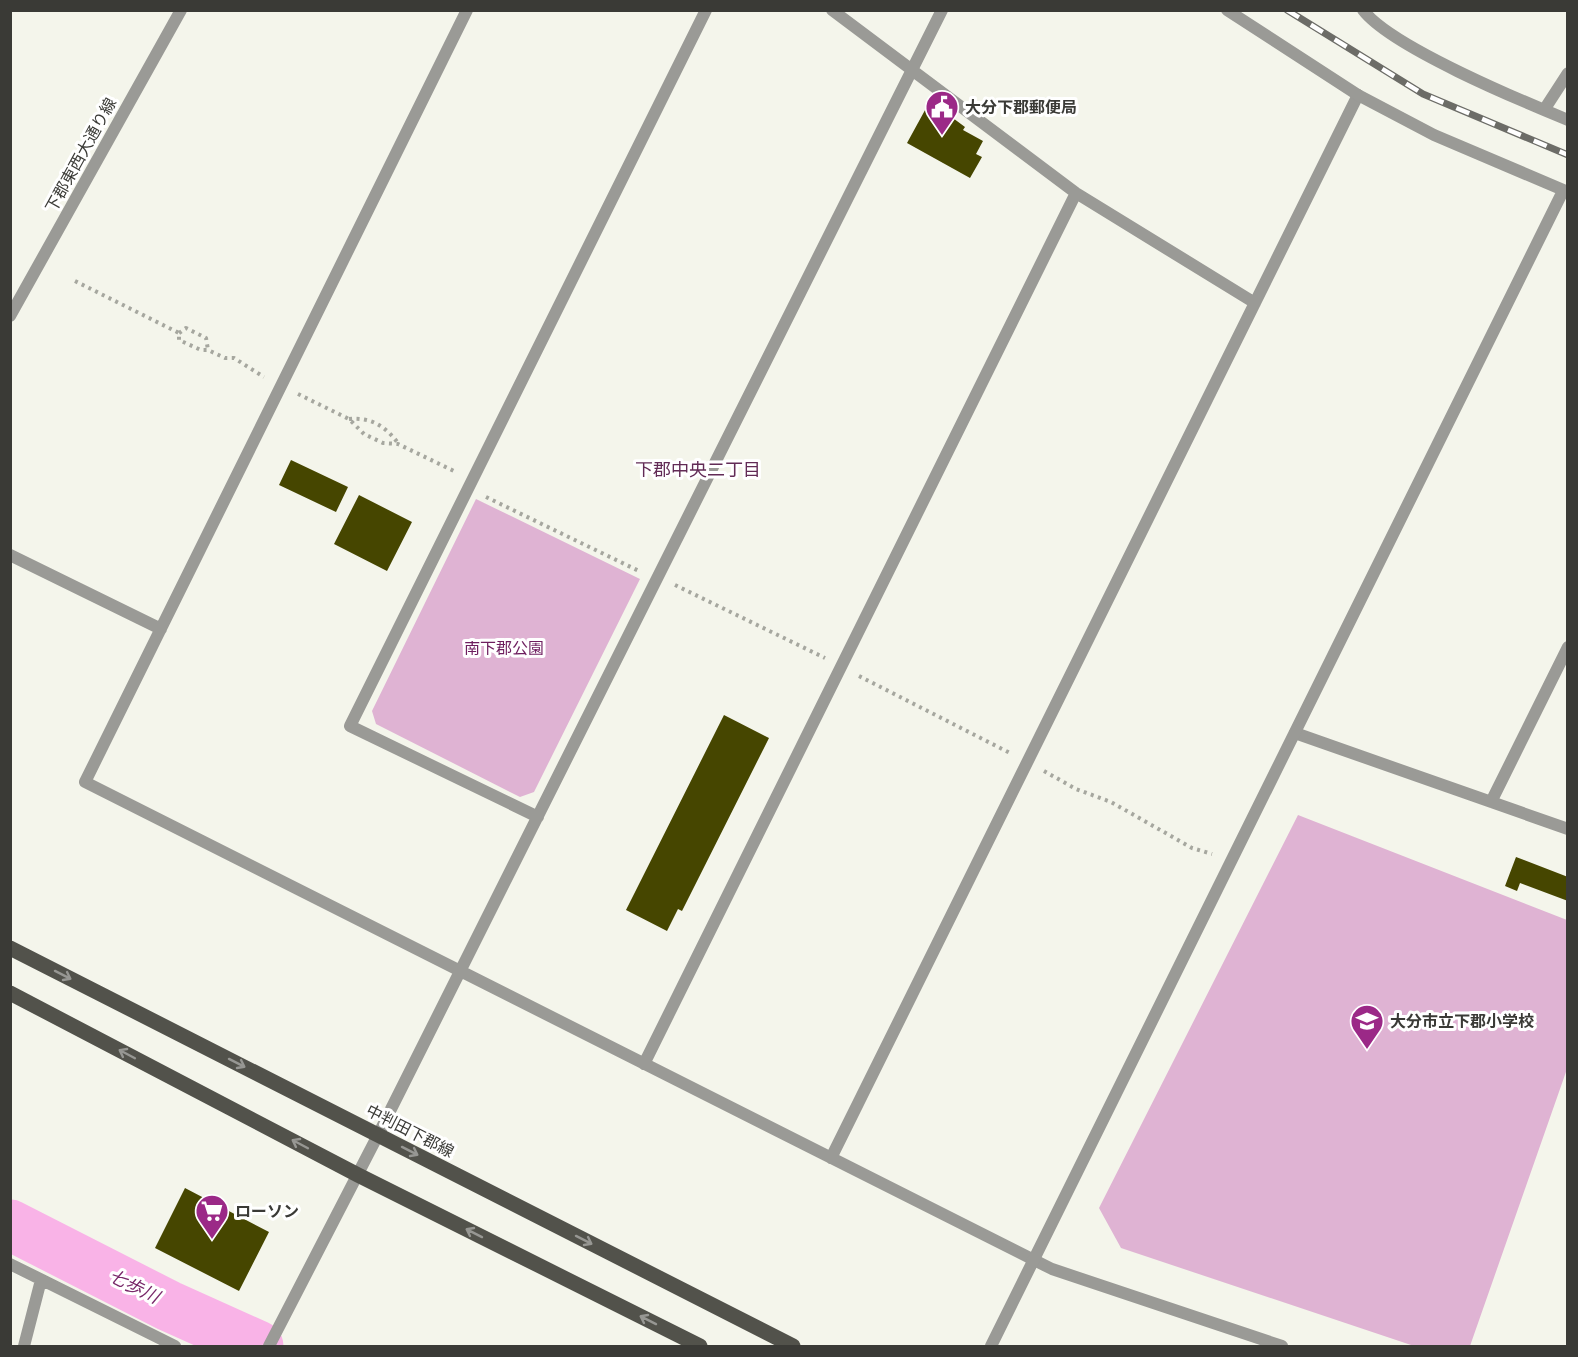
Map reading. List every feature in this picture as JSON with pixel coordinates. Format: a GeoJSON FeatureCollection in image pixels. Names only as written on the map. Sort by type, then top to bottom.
{"type":"FeatureCollection","features":[{"type":"Feature","properties":{"kind":"main road","name":"中判田下郡線"},"geometry":{"type":"LineString","coordinates":[[10,948],[793,1347]]}},
{"type":"Feature","properties":{"kind":"main road"},"geometry":{"type":"LineString","coordinates":[[10,993],[358,1174],[700,1347]]}},
{"type":"Feature","properties":{"kind":"street","name":"下郡東西大通り線"},"geometry":{"type":"LineString","coordinates":[[10,315],[181,10]]}},
{"type":"Feature","properties":{"kind":"street"},"geometry":{"type":"LineString","coordinates":[[467,10],[85,782],[1052,1269],[1282,1347]]}},
{"type":"Feature","properties":{"kind":"street"},"geometry":{"type":"LineString","coordinates":[[538,817],[350,726],[706,10]]}},
{"type":"Feature","properties":{"kind":"street"},"geometry":{"type":"LineString","coordinates":[[832,10],[1076,193],[1255,303]]}},
{"type":"Feature","properties":{"kind":"street"},"geometry":{"type":"LineString","coordinates":[[269,1347],[378,1135],[942,10]]}},
{"type":"Feature","properties":{"kind":"street"},"geometry":{"type":"LineString","coordinates":[[991,1347],[1565,191],[1434,135],[1358,95],[1227,10]]}},
{"type":"Feature","properties":{"kind":"street"},"geometry":{"type":"LineString","coordinates":[[1363,10],[1388,31],[1424,53],[1544,111],[1568,120]]}},
{"type":"Feature","properties":{"kind":"street"},"geometry":{"type":"LineString","coordinates":[[1544,111],[1568,73]]}},
{"type":"Feature","properties":{"kind":"street"},"geometry":{"type":"LineString","coordinates":[[831,1158],[1358,95]]}},
{"type":"Feature","properties":{"kind":"street"},"geometry":{"type":"LineString","coordinates":[[644,1064],[1076,193]]}},
{"type":"Feature","properties":{"kind":"street"},"geometry":{"type":"LineString","coordinates":[[10,555],[161,629]]}},
{"type":"Feature","properties":{"kind":"street"},"geometry":{"type":"LineString","coordinates":[[1491,802],[1568,647]]}},
{"type":"Feature","properties":{"kind":"street"},"geometry":{"type":"LineString","coordinates":[[1294,733],[1568,829]]}},
{"type":"Feature","properties":{"kind":"street"},"geometry":{"type":"LineString","coordinates":[[10,1264],[175,1347]]}},
{"type":"Feature","properties":{"kind":"street"},"geometry":{"type":"LineString","coordinates":[[24,1347],[41,1280]]}},
{"type":"Feature","properties":{"kind":"path"},"geometry":{"type":"LineString","coordinates":[[75,281],[178,333]]}},
{"type":"Feature","properties":{"kind":"path"},"geometry":{"type":"LineString","coordinates":[[178,333],[186,328],[206,338],[208,350]]}},
{"type":"Feature","properties":{"kind":"path"},"geometry":{"type":"LineString","coordinates":[[178,333],[179,340],[225,358],[234,358],[249,365],[255,373],[271,379]]}},
{"type":"Feature","properties":{"kind":"path"},"geometry":{"type":"LineString","coordinates":[[291,388],[349,419],[364,434],[383,443],[398,444],[460,474]]}},
{"type":"Feature","properties":{"kind":"path"},"geometry":{"type":"LineString","coordinates":[[349,419],[364,418],[388,430],[398,444]]}},
{"type":"Feature","properties":{"kind":"path"},"geometry":{"type":"LineString","coordinates":[[477,493],[645,574]]}},
{"type":"Feature","properties":{"kind":"path"},"geometry":{"type":"LineString","coordinates":[[666,581],[831,661]]}},
{"type":"Feature","properties":{"kind":"path"},"geometry":{"type":"LineString","coordinates":[[853,673],[1016,756]]}},
{"type":"Feature","properties":{"kind":"path"},"geometry":{"type":"LineString","coordinates":[[1037,767],[1076,789],[1111,802],[1192,848],[1212,854]]}},
{"type":"Feature","properties":{"kind":"green space","name":"南下郡公園"},"geometry":{"type":"Polygon","coordinates":[[[476,499],[640,579],[534,792],[520,797],[376,724],[372,711],[476,499]]]}},
{"type":"Feature","properties":{"kind":"green space","name":"大分市立下郡小学校"},"geometry":{"type":"Polygon","coordinates":[[[1298,815],[1567,920],[1567,1069],[1470,1346],[1414,1346],[1121,1248],[1099,1208],[1298,815]]]}},
{"type":"Feature","properties":{"kind":"building","name":"大分下郡郵便局"},"geometry":{"type":"Polygon","coordinates":[[[930,101],[965,127],[963,130],[983,141],[976,154],[982,157],[970,178],[907,143],[930,101]]]}},
{"type":"Feature","properties":{"kind":"building"},"geometry":{"type":"Polygon","coordinates":[[[291,460],[348,487],[336,512],[279,485],[291,460]]]}},
{"type":"Feature","properties":{"kind":"building"},"geometry":{"type":"Polygon","coordinates":[[[359,495],[412,522],[387,571],[334,544],[359,495]]]}},
{"type":"Feature","properties":{"kind":"building"},"geometry":{"type":"Polygon","coordinates":[[[724,715],[769,738],[682,911],[678,909],[667,931],[626,910],[724,715]]]}},
{"type":"Feature","properties":{"kind":"building"},"geometry":{"type":"Polygon","coordinates":[[[1516,857],[1568,877],[1568,901],[1520,883],[1517,891],[1505,886],[1516,857]]]}},
{"type":"Feature","properties":{"kind":"building","name":"ローソン"},"geometry":{"type":"Polygon","coordinates":[[[185,1188],[269,1232],[239,1291],[155,1248],[185,1188]]]}},
{"type":"Feature","properties":{"kind":"waterway","name":"七歩川"},"geometry":{"type":"LineString","coordinates":[[10,1225],[169,1306],[258,1346]]}},
{"type":"Feature","properties":{"kind":"railway"},"geometry":{"type":"LineString","coordinates":[[1287,10],[1423,94],[1568,155]]}},
{"type":"Feature","properties":{"kind":"place","name":"大分下郡郵便局"},"geometry":{"type":"Point","coordinates":[942,136]}},
{"type":"Feature","properties":{"kind":"place","name":"大分市立下郡小学校"},"geometry":{"type":"Point","coordinates":[1367,1050]}},
{"type":"Feature","properties":{"kind":"place","name":"ローソン"},"geometry":{"type":"Point","coordinates":[212,1240]}},
{"type":"Feature","properties":{"kind":"district","name":"下郡中央二丁目"},"geometry":{"type":"Point","coordinates":[698,469]}}]}
